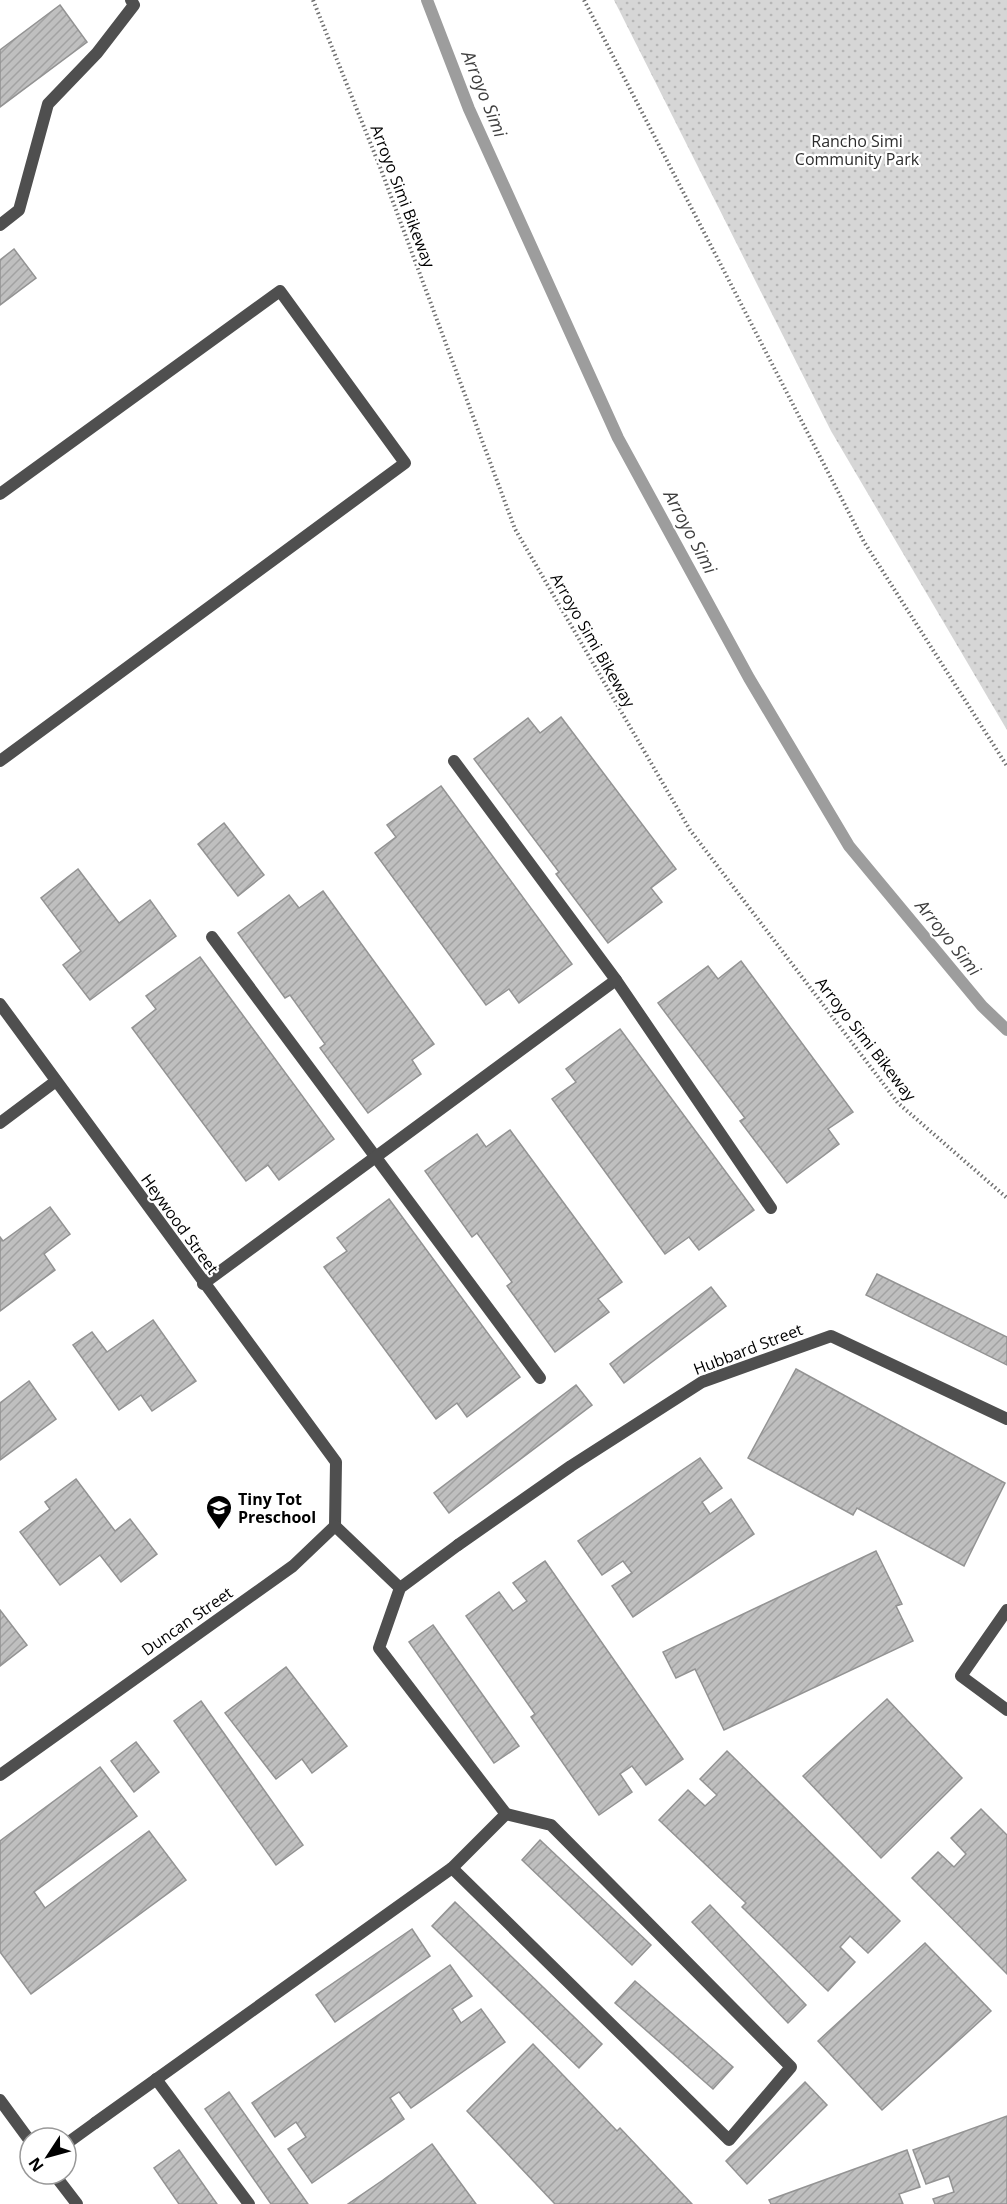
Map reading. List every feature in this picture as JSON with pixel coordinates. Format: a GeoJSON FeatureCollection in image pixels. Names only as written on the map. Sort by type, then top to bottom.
{"type":"FeatureCollection","features":[{"type":"Feature","properties":{"kind":"street"},"geometry":{"type":"LineString","coordinates":[[0,225],[19,210],[48,104],[97,53],[134,4],[131,0]]}},
{"type":"Feature","properties":{"kind":"street"},"geometry":{"type":"LineString","coordinates":[[0,494],[279,291],[405,463],[0,761]]}},
{"type":"Feature","properties":{"kind":"street"},"geometry":{"type":"LineString","coordinates":[[454,761],[616,980],[771,1208]]}},
{"type":"Feature","properties":{"kind":"street"},"geometry":{"type":"LineString","coordinates":[[212,937],[540,1378]]}},
{"type":"Feature","properties":{"kind":"street"},"geometry":{"type":"LineString","coordinates":[[203,1284],[616,980]]}},
{"type":"Feature","properties":{"kind":"street","name":"Heywood Street"},"geometry":{"type":"LineString","coordinates":[[0,1004],[203,1284],[336,1462],[335,1526]]}},
{"type":"Feature","properties":{"kind":"street"},"geometry":{"type":"LineString","coordinates":[[0,1123],[56,1081]]}},
{"type":"Feature","properties":{"kind":"street","name":"Hubbard Street"},"geometry":{"type":"LineString","coordinates":[[400,1588],[572,1466],[702,1382],[831,1336],[1007,1419]]}},
{"type":"Feature","properties":{"kind":"street"},"geometry":{"type":"LineString","coordinates":[[335,1526],[400,1588],[379,1648],[506,1814],[551,1825],[791,2067],[729,2140],[452,1868]]}},
{"type":"Feature","properties":{"kind":"street","name":"Duncan Street"},"geometry":{"type":"LineString","coordinates":[[0,1774],[293,1566],[335,1526]]}},
{"type":"Feature","properties":{"kind":"street"},"geometry":{"type":"LineString","coordinates":[[1007,1610],[961,1676],[1007,1710]]}},
{"type":"Feature","properties":{"kind":"street"},"geometry":{"type":"LineString","coordinates":[[78,2135],[452,1868],[506,1814]]}},
{"type":"Feature","properties":{"kind":"street"},"geometry":{"type":"LineString","coordinates":[[156,2079],[249,2204]]}},
{"type":"Feature","properties":{"kind":"street"},"geometry":{"type":"LineString","coordinates":[[0,2100],[19,2126]]}},
{"type":"Feature","properties":{"kind":"street"},"geometry":{"type":"LineString","coordinates":[[63,2186],[77,2204]]}},
{"type":"Feature","properties":{"kind":"path","name":"Arroyo Simi Bikeway"},"geometry":{"type":"LineString","coordinates":[[313,0],[380,166],[521,539],[690,831],[898,1103],[1007,1198]]}},
{"type":"Feature","properties":{"kind":"path"},"geometry":{"type":"LineString","coordinates":[[584,0],[864,542],[1007,766]]}},
{"type":"Feature","properties":{"kind":"green space","name":"Rancho Simi Community Park"},"geometry":{"type":"Polygon","coordinates":[[[614,0],[1007,0],[1007,730],[831,431],[614,0]]]}},
{"type":"Feature","properties":{"kind":"building"},"geometry":{"type":"Polygon","coordinates":[[[60,5],[87,42],[0,107],[0,50],[60,5]]]}},
{"type":"Feature","properties":{"kind":"building"},"geometry":{"type":"Polygon","coordinates":[[[14,249],[36,278],[0,305],[0,260],[14,249]]]}},
{"type":"Feature","properties":{"kind":"building"},"geometry":{"type":"Polygon","coordinates":[[[561,717],[676,869],[651,888],[662,902],[608,943],[556,874],[559,872],[474,759],[528,718],[540,733],[561,717]]]}},
{"type":"Feature","properties":{"kind":"building"},"geometry":{"type":"Polygon","coordinates":[[[441,786],[572,964],[519,1003],[509,989],[486,1005],[375,853],[396,837],[387,825],[441,786]]]}},
{"type":"Feature","properties":{"kind":"building"},"geometry":{"type":"Polygon","coordinates":[[[224,823],[264,875],[238,896],[198,844],[224,823]]]}},
{"type":"Feature","properties":{"kind":"building"},"geometry":{"type":"Polygon","coordinates":[[[78,869],[119,923],[150,900],[176,936],[90,1000],[63,965],[81,951],[41,898],[78,869]]]}},
{"type":"Feature","properties":{"kind":"building"},"geometry":{"type":"Polygon","coordinates":[[[323,891],[434,1044],[412,1060],[421,1074],[368,1113],[320,1048],[325,1044],[290,995],[285,998],[238,933],[289,895],[299,908],[323,891]]]}},
{"type":"Feature","properties":{"kind":"building"},"geometry":{"type":"Polygon","coordinates":[[[200,957],[334,1139],[279,1180],[268,1165],[246,1181],[132,1028],[156,1009],[146,996],[200,957]]]}},
{"type":"Feature","properties":{"kind":"building"},"geometry":{"type":"Polygon","coordinates":[[[741,961],[853,1112],[828,1129],[839,1144],[787,1183],[740,1121],[745,1118],[658,1003],[708,966],[718,979],[741,961]]]}},
{"type":"Feature","properties":{"kind":"building"},"geometry":{"type":"Polygon","coordinates":[[[620,1029],[754,1210],[699,1250],[689,1237],[665,1254],[552,1099],[576,1082],[566,1069],[620,1029]]]}},
{"type":"Feature","properties":{"kind":"building"},"geometry":{"type":"Polygon","coordinates":[[[510,1130],[622,1282],[598,1299],[609,1312],[555,1352],[507,1286],[512,1282],[477,1233],[472,1237],[425,1171],[477,1134],[486,1147],[510,1130]]]}},
{"type":"Feature","properties":{"kind":"building"},"geometry":{"type":"Polygon","coordinates":[[[389,1199],[520,1377],[467,1417],[457,1403],[436,1419],[324,1267],[347,1251],[337,1238],[389,1199]]]}},
{"type":"Feature","properties":{"kind":"building"},"geometry":{"type":"Polygon","coordinates":[[[50,1207],[70,1234],[44,1254],[55,1270],[0,1311],[0,1237],[3,1241],[50,1207]]]}},
{"type":"Feature","properties":{"kind":"building"},"geometry":{"type":"Polygon","coordinates":[[[877,1274],[1007,1337],[1007,1365],[866,1295],[877,1274]]]}},
{"type":"Feature","properties":{"kind":"building"},"geometry":{"type":"Polygon","coordinates":[[[711,1287],[726,1306],[624,1383],[610,1364],[711,1287]]]}},
{"type":"Feature","properties":{"kind":"building"},"geometry":{"type":"Polygon","coordinates":[[[153,1320],[196,1381],[152,1411],[141,1395],[119,1410],[73,1345],[92,1332],[107,1352],[153,1320]]]}},
{"type":"Feature","properties":{"kind":"building"},"geometry":{"type":"Polygon","coordinates":[[[796,1369],[1005,1483],[964,1566],[857,1508],[853,1515],[748,1458],[796,1369]]]}},
{"type":"Feature","properties":{"kind":"building"},"geometry":{"type":"Polygon","coordinates":[[[29,1381],[56,1419],[0,1460],[0,1403],[29,1381]]]}},
{"type":"Feature","properties":{"kind":"building"},"geometry":{"type":"Polygon","coordinates":[[[576,1385],[592,1405],[449,1513],[434,1493],[576,1385]]]}},
{"type":"Feature","properties":{"kind":"building"},"geometry":{"type":"Polygon","coordinates":[[[700,1458],[722,1488],[702,1502],[710,1514],[731,1499],[754,1534],[633,1617],[612,1586],[632,1573],[623,1561],[602,1575],[578,1541],[700,1458]]]}},
{"type":"Feature","properties":{"kind":"building"},"geometry":{"type":"Polygon","coordinates":[[[76,1479],[115,1531],[130,1519],[157,1554],[121,1582],[100,1555],[60,1585],[20,1532],[50,1509],[45,1502],[76,1479]]]}},
{"type":"Feature","properties":{"kind":"building"},"geometry":{"type":"Polygon","coordinates":[[[876,1551],[902,1604],[896,1606],[913,1641],[724,1730],[695,1669],[676,1678],[663,1652],[876,1551]]]}},
{"type":"Feature","properties":{"kind":"building"},"geometry":{"type":"Polygon","coordinates":[[[545,1561],[683,1759],[646,1785],[632,1766],[620,1774],[632,1792],[599,1815],[531,1717],[535,1714],[466,1616],[499,1592],[513,1611],[527,1601],[513,1583],[545,1561]]]}},
{"type":"Feature","properties":{"kind":"building"},"geometry":{"type":"Polygon","coordinates":[[[0,1610],[27,1645],[0,1666],[0,1610]]]}},
{"type":"Feature","properties":{"kind":"building"},"geometry":{"type":"Polygon","coordinates":[[[433,1625],[519,1746],[494,1763],[409,1642],[433,1625]]]}},
{"type":"Feature","properties":{"kind":"building"},"geometry":{"type":"Polygon","coordinates":[[[286,1667],[347,1746],[312,1773],[302,1759],[276,1779],[225,1713],[286,1667]]]}},
{"type":"Feature","properties":{"kind":"building"},"geometry":{"type":"Polygon","coordinates":[[[887,1699],[962,1778],[881,1858],[803,1776],[887,1699]]]}},
{"type":"Feature","properties":{"kind":"building"},"geometry":{"type":"Polygon","coordinates":[[[201,1701],[303,1845],[276,1865],[174,1721],[201,1701]]]}},
{"type":"Feature","properties":{"kind":"building"},"geometry":{"type":"Polygon","coordinates":[[[136,1742],[159,1772],[134,1792],[111,1761],[136,1742]]]}},
{"type":"Feature","properties":{"kind":"building"},"geometry":{"type":"Polygon","coordinates":[[[727,1751],[900,1921],[868,1953],[850,1936],[840,1947],[855,1962],[828,1991],[742,1907],[746,1903],[659,1820],[688,1790],[705,1806],[717,1795],[700,1779],[727,1751]]]}},
{"type":"Feature","properties":{"kind":"building"},"geometry":{"type":"Polygon","coordinates":[[[100,1767],[137,1816],[34,1892],[45,1908],[149,1831],[186,1880],[31,1994],[0,1952],[0,1841],[100,1767]]]}},
{"type":"Feature","properties":{"kind":"building"},"geometry":{"type":"Polygon","coordinates":[[[981,1809],[1007,1835],[1007,1974],[912,1878],[938,1852],[954,1867],[966,1854],[951,1838],[981,1809]]]}},
{"type":"Feature","properties":{"kind":"building"},"geometry":{"type":"Polygon","coordinates":[[[540,1840],[651,1945],[632,1965],[522,1860],[540,1840]]]}},
{"type":"Feature","properties":{"kind":"building"},"geometry":{"type":"Polygon","coordinates":[[[455,1902],[602,2044],[579,2068],[432,1926],[455,1902]]]}},
{"type":"Feature","properties":{"kind":"building"},"geometry":{"type":"Polygon","coordinates":[[[710,1905],[806,2005],[788,2023],[692,1922],[710,1905]]]}},
{"type":"Feature","properties":{"kind":"building"},"geometry":{"type":"Polygon","coordinates":[[[412,1929],[430,1956],[335,2022],[316,1995],[412,1929]]]}},
{"type":"Feature","properties":{"kind":"building"},"geometry":{"type":"Polygon","coordinates":[[[925,1943],[991,2011],[882,2110],[818,2041],[925,1943]]]}},
{"type":"Feature","properties":{"kind":"building"},"geometry":{"type":"Polygon","coordinates":[[[450,1965],[472,1996],[452,2009],[461,2023],[481,2009],[505,2042],[411,2108],[399,2092],[390,2098],[404,2119],[312,2183],[288,2149],[306,2137],[296,2122],[275,2137],[252,2103],[450,1965]]]}},
{"type":"Feature","properties":{"kind":"building"},"geometry":{"type":"Polygon","coordinates":[[[635,1981],[733,2067],[713,2089],[615,2003],[635,1981]]]}},
{"type":"Feature","properties":{"kind":"building"},"geometry":{"type":"Polygon","coordinates":[[[533,2044],[617,2131],[620,2128],[692,2204],[555,2204],[467,2111],[533,2044]]]}},
{"type":"Feature","properties":{"kind":"building"},"geometry":{"type":"Polygon","coordinates":[[[805,2082],[827,2105],[747,2184],[726,2161],[805,2082]]]}},
{"type":"Feature","properties":{"kind":"building"},"geometry":{"type":"Polygon","coordinates":[[[229,2092],[308,2204],[271,2204],[205,2109],[229,2092]]]}},
{"type":"Feature","properties":{"kind":"building"},"geometry":{"type":"Polygon","coordinates":[[[1007,2116],[1007,2204],[935,2204],[933,2199],[954,2192],[949,2176],[926,2184],[913,2150],[1007,2116]]]}},
{"type":"Feature","properties":{"kind":"building"},"geometry":{"type":"Polygon","coordinates":[[[432,2144],[476,2204],[348,2204],[383,2180],[432,2144]]]}},
{"type":"Feature","properties":{"kind":"building"},"geometry":{"type":"Polygon","coordinates":[[[179,2150],[217,2204],[179,2204],[154,2168],[179,2150]]]}},
{"type":"Feature","properties":{"kind":"building"},"geometry":{"type":"Polygon","coordinates":[[[907,2150],[920,2187],[899,2194],[903,2204],[771,2204],[769,2200],[907,2150]]]}},
{"type":"Feature","properties":{"kind":"waterway","name":"Arroyo Simi"},"geometry":{"type":"LineString","coordinates":[[427,0],[469,109],[618,438],[749,678],[849,846],[982,1006],[1007,1030]]}},
{"type":"Feature","properties":{"kind":"place","name":"Tiny Tot Preschool"},"geometry":{"type":"Point","coordinates":[219,1531]}}]}
